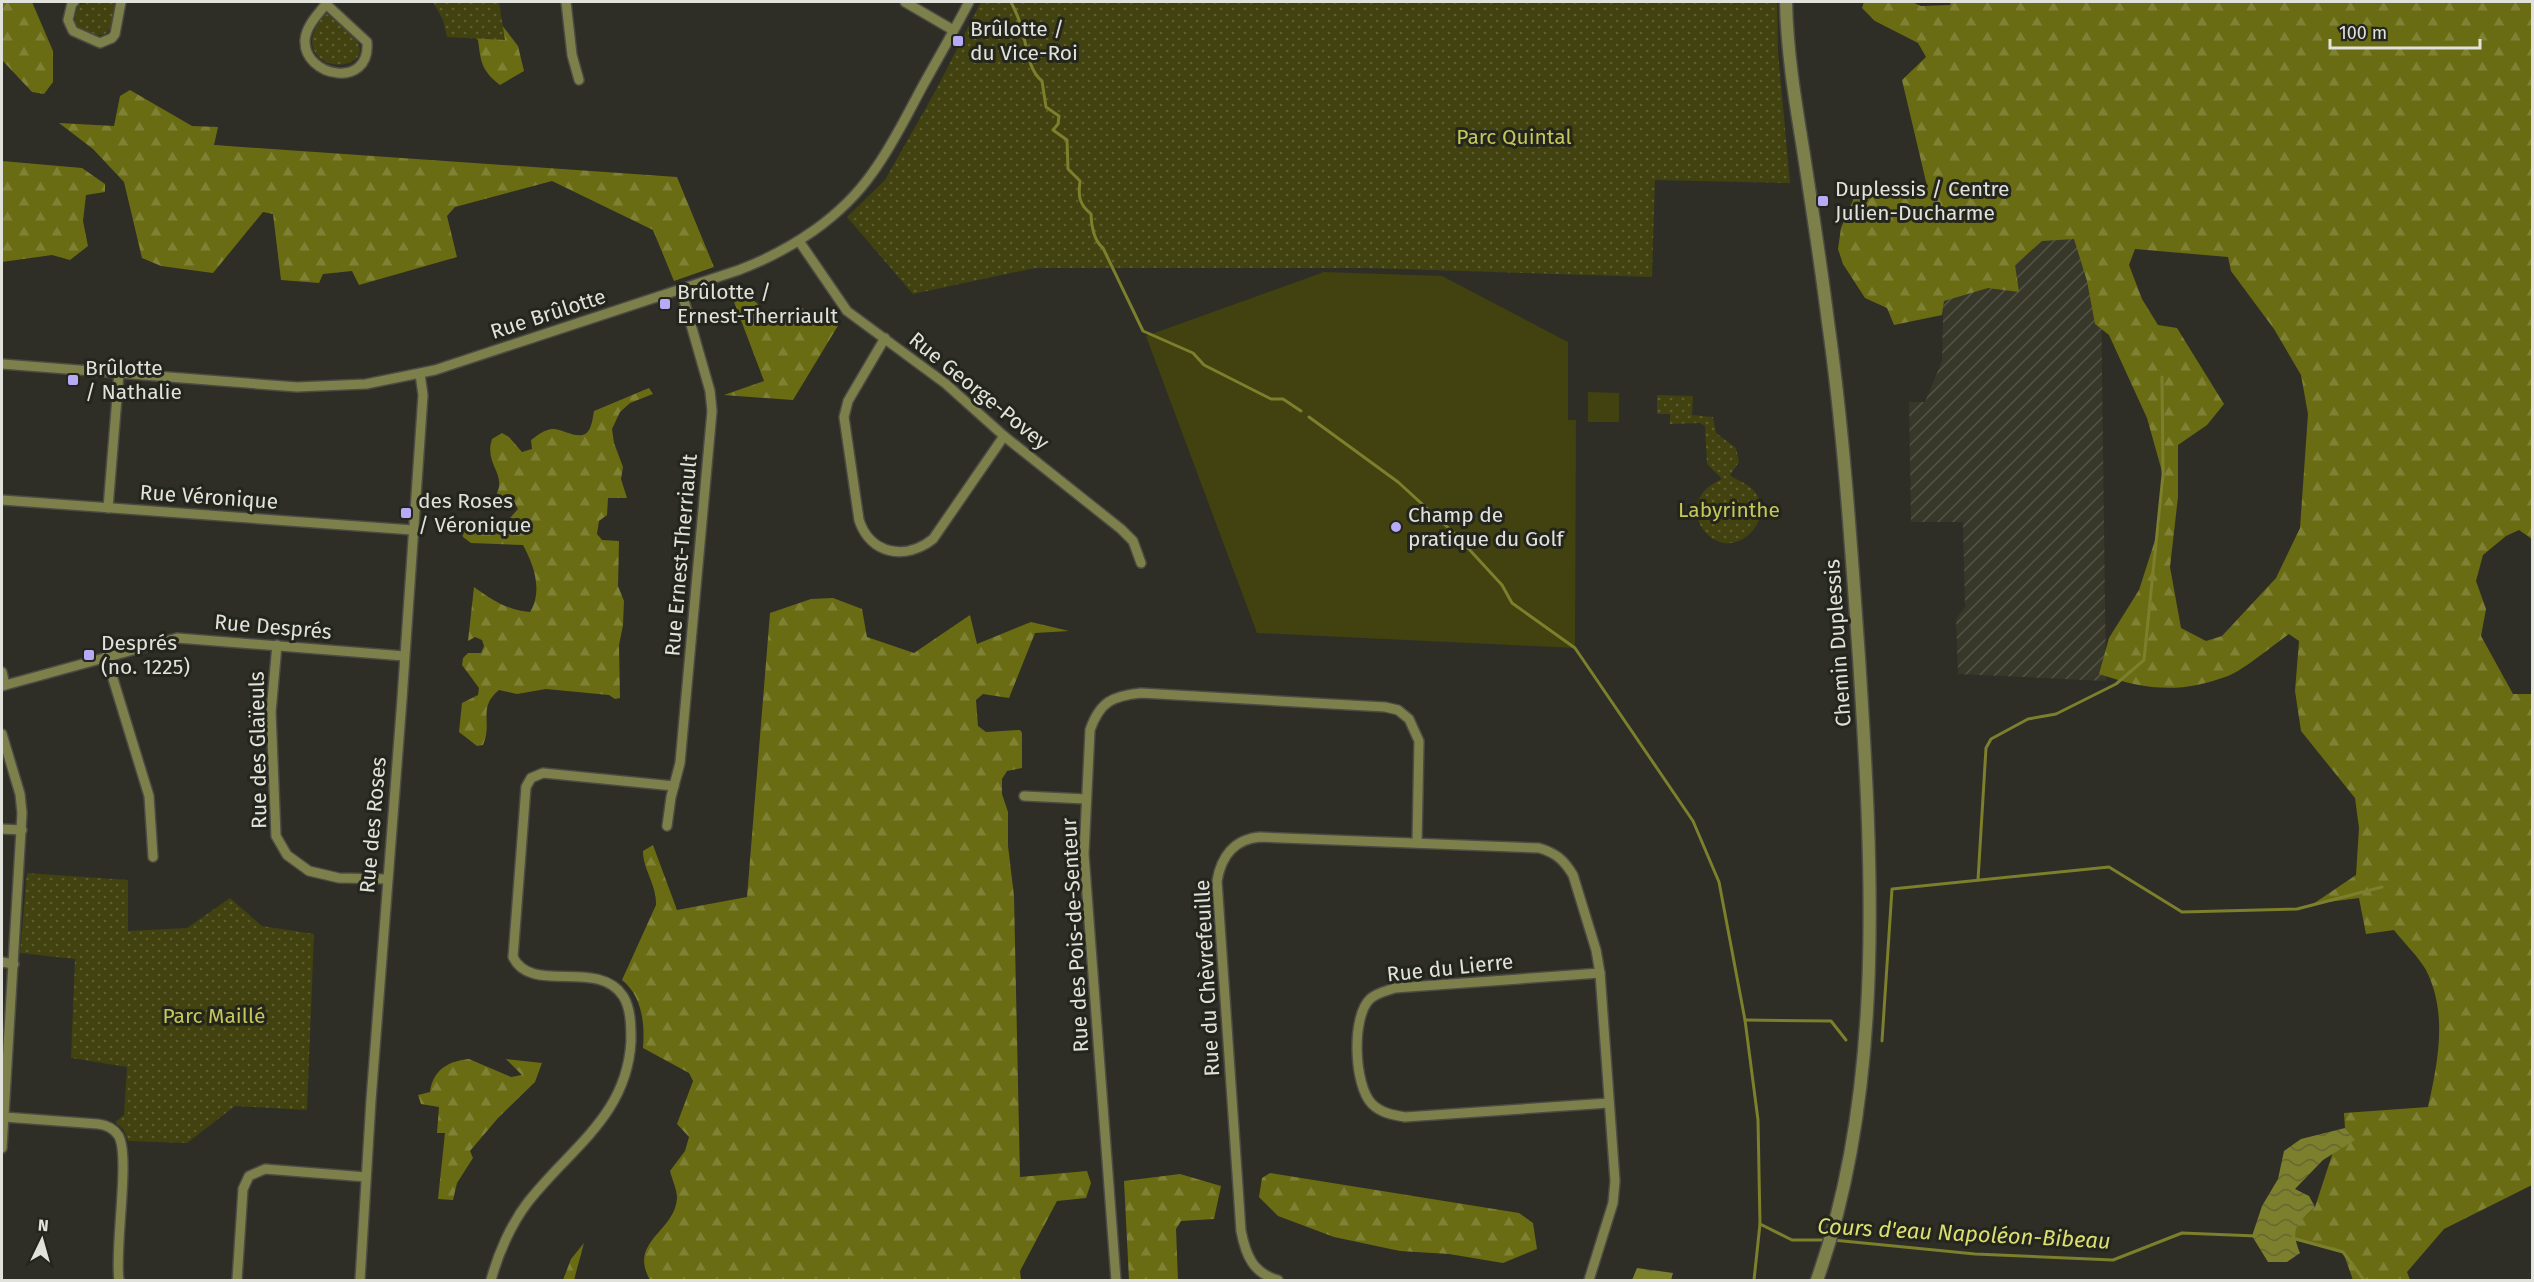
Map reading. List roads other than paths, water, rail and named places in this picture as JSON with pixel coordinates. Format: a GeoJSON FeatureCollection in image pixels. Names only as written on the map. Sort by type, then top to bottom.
{"type":"FeatureCollection","features":[{"type":"Feature","properties":{"kind":"street"},"geometry":{"type":"LineString","coordinates":[[74,2],[68,20],[73,31],[100,43],[115,34],[121,2]]}},
{"type":"Feature","properties":{"kind":"street"},"geometry":{"type":"LineString","coordinates":[[566,2],[572,55],[579,80]]}},
{"type":"Feature","properties":{"kind":"street"},"geometry":{"type":"LineString","coordinates":[[905,2],[953,30]]}},
{"type":"Feature","properties":{"kind":"street","name":"Rue Brûlotte"},"geometry":{"type":"LineString","coordinates":[[2,364],[297,387],[345,386],[420,374],[681,290],[758,262],[800,241],[839,210],[872,174],[969,2]]}},
{"type":"Feature","properties":{"kind":"street","name":"Chemin Duplessis"},"geometry":{"type":"LineString","coordinates":[[1786,2],[1792,79],[1823,281],[1846,469],[1862,709],[1869,858],[1867,989],[1858,1101],[1841,1196],[1817,1281]]}},
{"type":"Feature","properties":{"kind":"street"},"geometry":{"type":"LineString","coordinates":[[326,3],[362,34],[367,42],[367,58],[362,65],[351,72],[344,74],[332,72],[318,66],[310,57],[306,45],[307,31],[326,3]]}},
{"type":"Feature","properties":{"kind":"street","name":"Rue George-Povey"},"geometry":{"type":"LineString","coordinates":[[800,241],[842,305],[966,400],[1004,436],[1121,528],[1133,541],[1140,563]]}},
{"type":"Feature","properties":{"kind":"street","name":"Rue Ernest-Therriault"},"geometry":{"type":"LineString","coordinates":[[667,826],[681,752],[712,411],[710,391],[681,290]]}},
{"type":"Feature","properties":{"kind":"street"},"geometry":{"type":"LineString","coordinates":[[885,338],[848,401],[844,417],[859,520],[863,532],[870,541],[895,552],[916,550],[933,539],[1004,436]]}},
{"type":"Feature","properties":{"kind":"street"},"geometry":{"type":"LineString","coordinates":[[108,508],[119,373]]}},
{"type":"Feature","properties":{"kind":"street","name":"Rue des Roses"},"geometry":{"type":"LineString","coordinates":[[360,1281],[423,395],[420,374]]}},
{"type":"Feature","properties":{"kind":"street","name":"Rue Véronique"},"geometry":{"type":"LineString","coordinates":[[2,500],[413,530]]}},
{"type":"Feature","properties":{"kind":"street","name":"Rue Després"},"geometry":{"type":"LineString","coordinates":[[3,686],[177,638],[404,656]]}},
{"type":"Feature","properties":{"kind":"street","name":"Rue des Glaïeuls"},"geometry":{"type":"LineString","coordinates":[[277,645],[271,712],[276,836],[287,855],[309,871],[339,878],[387,879]]}},
{"type":"Feature","properties":{"kind":"street"},"geometry":{"type":"LineString","coordinates":[[106,656],[149,796],[153,857]]}},
{"type":"Feature","properties":{"kind":"street"},"geometry":{"type":"LineString","coordinates":[[2,672],[3,686]]}},
{"type":"Feature","properties":{"kind":"street","name":"Rue des Pois-de-Senteur"},"geometry":{"type":"LineString","coordinates":[[1116,1281],[1084,854],[1090,730],[1103,705],[1118,695],[1141,693],[1385,707],[1398,710],[1408,719],[1419,741],[1417,843]]}},
{"type":"Feature","properties":{"kind":"street"},"geometry":{"type":"LineString","coordinates":[[2,734],[20,794],[22,830],[2,1148]]}},
{"type":"Feature","properties":{"kind":"street"},"geometry":{"type":"LineString","coordinates":[[492,1281],[497,1261],[526,1203],[612,1108],[624,1082],[630,1048],[631,1029],[627,1005],[615,988],[594,978],[536,975],[526,972],[516,964],[513,957],[526,787],[531,778],[543,773],[674,786]]}},
{"type":"Feature","properties":{"kind":"street"},"geometry":{"type":"LineString","coordinates":[[1024,796],[1086,799]]}},
{"type":"Feature","properties":{"kind":"street"},"geometry":{"type":"LineString","coordinates":[[2,829],[22,830]]}},
{"type":"Feature","properties":{"kind":"street","name":"Rue du Chèvrefeuille"},"geometry":{"type":"LineString","coordinates":[[1278,1281],[1265,1277],[1248,1259],[1241,1231],[1217,881],[1221,863],[1234,845],[1252,837],[1539,848],[1560,857],[1573,875],[1596,950],[1600,974]]}},
{"type":"Feature","properties":{"kind":"street"},"geometry":{"type":"LineString","coordinates":[[2,963],[14,964]]}},
{"type":"Feature","properties":{"kind":"street"},"geometry":{"type":"LineString","coordinates":[[1589,1281],[1615,1192],[1600,974]]}},
{"type":"Feature","properties":{"kind":"street","name":"Rue du Lierre"},"geometry":{"type":"LineString","coordinates":[[1600,974],[1395,988],[1382,992],[1371,997],[1359,1017],[1359,1072],[1360,1085],[1371,1103],[1380,1110],[1406,1117],[1609,1103]]}},
{"type":"Feature","properties":{"kind":"street"},"geometry":{"type":"LineString","coordinates":[[4,1117],[105,1125],[119,1136],[124,1157],[118,1242],[119,1281]]}},
{"type":"Feature","properties":{"kind":"street"},"geometry":{"type":"LineString","coordinates":[[237,1281],[243,1189],[249,1176],[265,1169],[366,1177]]}},
{"type":"Feature","properties":{"kind":"water"},"geometry":{"type":"Polygon","coordinates":[[[2345,1128],[2355,1140],[2323,1160],[2295,1189],[2309,1196],[2315,1207],[2299,1223],[2295,1232],[2300,1253],[2287,1262],[2268,1262],[2252,1236],[2262,1206],[2278,1179],[2284,1151],[2301,1139],[2345,1128]]]}},
{"type":"Feature","properties":{"kind":"water"},"geometry":{"type":"Polygon","coordinates":[[[1637,1268],[1673,1273],[1671,1280],[1632,1280],[1637,1268]]]}},
{"type":"Feature","properties":{"kind":"waterway"},"geometry":{"type":"LineString","coordinates":[[1011,2],[1022,30],[1030,62],[1042,81],[1046,107],[1059,116],[1058,124],[1053,130],[1067,140],[1068,169],[1080,181],[1080,199],[1091,214],[1095,237],[1103,248],[1143,331],[1193,353],[1204,365],[1271,399],[1283,399],[1301,411]]}},
{"type":"Feature","properties":{"kind":"waterway"},"geometry":{"type":"LineString","coordinates":[[1978,880],[1986,748],[1991,739],[2028,719],[2056,714],[2116,684],[2144,660],[2163,475],[2162,377]]}},
{"type":"Feature","properties":{"kind":"waterway"},"geometry":{"type":"LineString","coordinates":[[1309,417],[1398,482],[1455,534],[1502,585],[1512,603],[1575,648],[1693,821],[1719,882],[1745,1020],[1758,1120],[1760,1224],[1754,1280]]}},
{"type":"Feature","properties":{"kind":"waterway"},"geometry":{"type":"LineString","coordinates":[[1882,1041],[1892,889],[2109,867],[2182,912],[2297,909],[2382,887]]}},
{"type":"Feature","properties":{"kind":"waterway"},"geometry":{"type":"LineString","coordinates":[[1745,1020],[1831,1021],[1846,1040]]}},
{"type":"Feature","properties":{"kind":"waterway","name":"Cours d'eau Napoléon-Bibeau"},"geometry":{"type":"LineString","coordinates":[[1760,1224],[1792,1240],[1827,1240]]}},
{"type":"Feature","properties":{"kind":"waterway","name":"Cours d'eau Napoléon-Bibeau"},"geometry":{"type":"LineString","coordinates":[[1833,1240],[1975,1254],[2113,1260],[2182,1233],[2256,1236]]}},
{"type":"Feature","properties":{"kind":"waterway","name":"Cours d'eau Napoléon-Bibeau"},"geometry":{"type":"LineString","coordinates":[[2292,1238],[2343,1252],[2364,1280]]}},
{"type":"Feature","properties":{"kind":"place","name":"Brûlotte / du Vice-Roi"},"geometry":{"type":"Point","coordinates":[958,41]}},
{"type":"Feature","properties":{"kind":"place","name":"Duplessis / Centre Julien-Ducharme"},"geometry":{"type":"Point","coordinates":[1823,201]}},
{"type":"Feature","properties":{"kind":"place","name":"Brûlotte / Ernest-Therriault"},"geometry":{"type":"Point","coordinates":[665,304]}},
{"type":"Feature","properties":{"kind":"place","name":"Brûlotte / Nathalie"},"geometry":{"type":"Point","coordinates":[73,380]}},
{"type":"Feature","properties":{"kind":"place","name":"des Roses / Véronique"},"geometry":{"type":"Point","coordinates":[406,513]}},
{"type":"Feature","properties":{"kind":"place","name":"Champ de pratique du Golf"},"geometry":{"type":"Point","coordinates":[1396,527]}},
{"type":"Feature","properties":{"kind":"place","name":"Després (no. 1225)"},"geometry":{"type":"Point","coordinates":[89,655]}},
{"type":"Feature","properties":{"kind":"park label","name":"Parc Quintal"},"geometry":{"type":"Point","coordinates":[1514,137]}},
{"type":"Feature","properties":{"kind":"park label","name":"Labyrinthe"},"geometry":{"type":"Point","coordinates":[1729,510]}},
{"type":"Feature","properties":{"kind":"park label","name":"Parc Maillé"},"geometry":{"type":"Point","coordinates":[214,1016]}}]}
